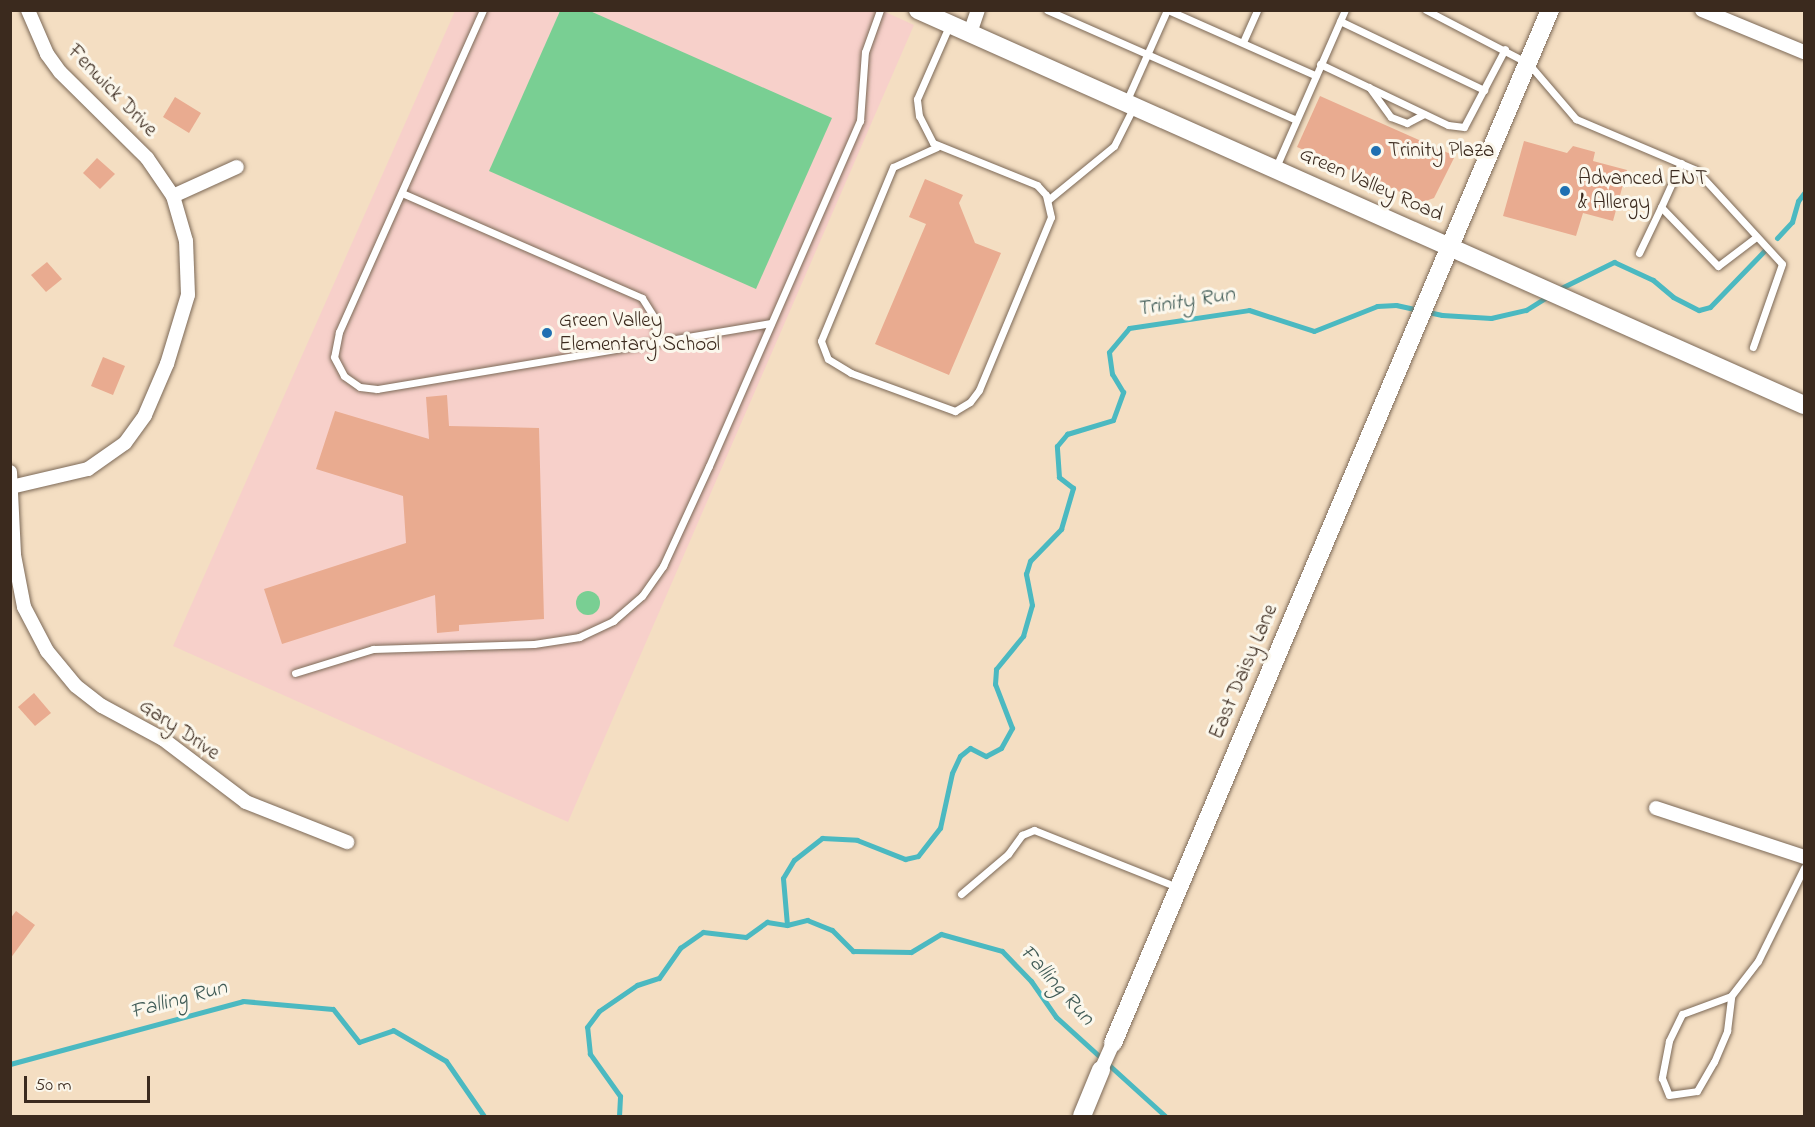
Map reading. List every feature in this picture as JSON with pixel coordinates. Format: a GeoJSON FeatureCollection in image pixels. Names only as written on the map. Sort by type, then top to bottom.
{"type":"FeatureCollection","features":[{"type":"Feature","properties":{"kind":"street","name":"Fenwick Drive"},"geometry":{"type":"LineString","coordinates":[[11,487],[48,481],[103,462],[125,443],[145,415],[180,330],[188,295],[186,241],[173,196],[147,158],[60,72],[47,54],[28,10]]}},
{"type":"Feature","properties":{"kind":"street","name":"Green Valley Road"},"geometry":{"type":"LineString","coordinates":[[918,10],[1276,167],[1804,405]]}},
{"type":"Feature","properties":{"kind":"street"},"geometry":{"type":"LineString","coordinates":[[970,33],[978,10]]}},
{"type":"Feature","properties":{"kind":"street","name":"East Daisy Lane"},"geometry":{"type":"LineString","coordinates":[[1082,1116],[1407,348],[1442,271],[1550,10]]}},
{"type":"Feature","properties":{"kind":"street"},"geometry":{"type":"LineString","coordinates":[[1702,10],[1804,52]]}},
{"type":"Feature","properties":{"kind":"street"},"geometry":{"type":"LineString","coordinates":[[173,196],[237,167]]}},
{"type":"Feature","properties":{"kind":"street","name":"Gary Drive"},"geometry":{"type":"LineString","coordinates":[[10,472],[17,608],[47,651],[89,696],[163,739],[246,802],[347,842]]}},
{"type":"Feature","properties":{"kind":"street"},"geometry":{"type":"LineString","coordinates":[[1656,808],[1804,857]]}},
{"type":"Feature","properties":{"kind":"lane"},"geometry":{"type":"LineString","coordinates":[[483,10],[335,345],[338,367],[354,384],[377,389],[770,324]]}},
{"type":"Feature","properties":{"kind":"lane"},"geometry":{"type":"LineString","coordinates":[[295,673],[373,649],[534,644],[579,637],[613,621],[642,596],[663,566],[860,121],[865,52],[880,10]]}},
{"type":"Feature","properties":{"kind":"lane"},"geometry":{"type":"LineString","coordinates":[[1047,10],[1146,57],[1296,120]]}},
{"type":"Feature","properties":{"kind":"lane"},"geometry":{"type":"LineString","coordinates":[[1048,200],[1114,146],[1146,57],[1168,10],[1316,75]]}},
{"type":"Feature","properties":{"kind":"lane"},"geometry":{"type":"LineString","coordinates":[[1243,42],[1257,10]]}},
{"type":"Feature","properties":{"kind":"lane"},"geometry":{"type":"LineString","coordinates":[[1276,167],[1345,10]]}},
{"type":"Feature","properties":{"kind":"lane"},"geometry":{"type":"LineString","coordinates":[[1426,10],[1505,49],[1528,63],[1576,119],[1696,170],[1782,264],[1753,347]]}},
{"type":"Feature","properties":{"kind":"lane"},"geometry":{"type":"LineString","coordinates":[[1340,21],[1484,90]]}},
{"type":"Feature","properties":{"kind":"lane"},"geometry":{"type":"LineString","coordinates":[[938,147],[893,167],[821,341],[825,355],[851,374],[949,411],[970,402],[1047,231],[1051,217],[1048,200],[1031,182],[938,147],[919,116],[917,99],[950,24]]}},
{"type":"Feature","properties":{"kind":"lane"},"geometry":{"type":"LineString","coordinates":[[1320,64],[1425,114],[1464,127],[1505,49]]}},
{"type":"Feature","properties":{"kind":"lane"},"geometry":{"type":"LineString","coordinates":[[1369,87],[1391,117],[1407,123],[1425,114]]}},
{"type":"Feature","properties":{"kind":"lane"},"geometry":{"type":"LineString","coordinates":[[1639,253],[1681,163]]}},
{"type":"Feature","properties":{"kind":"lane"},"geometry":{"type":"LineString","coordinates":[[402,192],[642,298],[654,317],[658,341]]}},
{"type":"Feature","properties":{"kind":"lane"},"geometry":{"type":"LineString","coordinates":[[1661,207],[1718,266],[1756,237]]}},
{"type":"Feature","properties":{"kind":"lane"},"geometry":{"type":"LineString","coordinates":[[961,894],[1008,854],[1022,835],[1034,830],[1179,888]]}},
{"type":"Feature","properties":{"kind":"lane"},"geometry":{"type":"LineString","coordinates":[[1731,996],[1682,1014],[1668,1041],[1662,1078],[1669,1095],[1696,1090],[1702,1081],[1727,1031],[1731,996],[1758,961],[1804,868]]}},
{"type":"Feature","properties":{"kind":"shaded area","name":"Green Valley Elementary School"},"geometry":{"type":"Polygon","coordinates":[[[881,10],[914,25],[568,822],[173,646],[455,11],[881,10]]]}},
{"type":"Feature","properties":{"kind":"green space"},"geometry":{"type":"Polygon","coordinates":[[[560,11],[590,11],[832,118],[756,289],[489,171],[560,11]]]}},
{"type":"Feature","properties":{"kind":"green space"},"geometry":{"type":"Polygon","coordinates":[[[588,591],[596,595],[600,603],[596,611],[588,615],[580,611],[576,603],[580,595],[588,591]]]}},
{"type":"Feature","properties":{"kind":"building","name":"Trinity Plaza"},"geometry":{"type":"Polygon","coordinates":[[[1320,96],[1455,156],[1434,198],[1423,202],[1297,147],[1320,96]]]}},
{"type":"Feature","properties":{"kind":"building"},"geometry":{"type":"Polygon","coordinates":[[[175,97],[201,113],[189,133],[163,117],[175,97]]]}},
{"type":"Feature","properties":{"kind":"building","name":"Advanced ENT & Allergy"},"geometry":{"type":"Polygon","coordinates":[[[1524,141],[1567,153],[1573,146],[1595,152],[1593,161],[1627,170],[1613,221],[1583,213],[1576,236],[1503,216],[1524,141]]]}},
{"type":"Feature","properties":{"kind":"building"},"geometry":{"type":"Polygon","coordinates":[[[97,158],[115,174],[100,189],[83,173],[97,158]]]}},
{"type":"Feature","properties":{"kind":"building"},"geometry":{"type":"Polygon","coordinates":[[[925,179],[963,195],[959,203],[975,243],[1001,253],[949,375],[875,344],[926,224],[909,217],[925,179]]]}},
{"type":"Feature","properties":{"kind":"building"},"geometry":{"type":"Polygon","coordinates":[[[47,262],[62,279],[46,292],[31,275],[47,262]]]}},
{"type":"Feature","properties":{"kind":"building"},"geometry":{"type":"Polygon","coordinates":[[[103,357],[125,366],[113,395],[91,386],[103,357]]]}},
{"type":"Feature","properties":{"kind":"building"},"geometry":{"type":"Polygon","coordinates":[[[447,395],[449,426],[539,428],[544,619],[459,625],[459,631],[437,633],[435,595],[282,644],[264,589],[406,543],[403,496],[316,469],[335,411],[429,439],[426,397],[447,395]]]}},
{"type":"Feature","properties":{"kind":"building"},"geometry":{"type":"Polygon","coordinates":[[[34,693],[51,713],[35,726],[18,707],[34,693]]]}},
{"type":"Feature","properties":{"kind":"building"},"geometry":{"type":"Polygon","coordinates":[[[16,911],[35,925],[10,959],[10,919],[16,911]]]}},
{"type":"Feature","properties":{"kind":"waterway","name":"Trinity Run"},"geometry":{"type":"LineString","coordinates":[[1777,238],[1792,222],[1798,201],[1804,193]]}},
{"type":"Feature","properties":{"kind":"waterway","name":"Trinity Run"},"geometry":{"type":"LineString","coordinates":[[1557,290],[1614,262],[1653,280],[1673,297],[1699,310],[1710,307],[1768,247]]}},
{"type":"Feature","properties":{"kind":"waterway","name":"Trinity Run"},"geometry":{"type":"LineString","coordinates":[[787,925],[783,878],[794,860],[822,838],[857,840],[905,859],[918,856],[940,828],[952,773],[960,756],[970,748],[986,756],[1001,748],[1012,728],[995,684],[996,669],[1023,636],[1032,605],[1026,574],[1030,561],[1061,529],[1073,488],[1059,477],[1057,446],[1067,434],[1113,420],[1123,392],[1112,374],[1109,352],[1129,328],[1249,310],[1314,331],[1377,306],[1396,305],[1442,315],[1491,318],[1526,310],[1550,295]]}},
{"type":"Feature","properties":{"kind":"waterway","name":"Falling Run"},"geometry":{"type":"LineString","coordinates":[[619,1116],[620,1096],[590,1054],[587,1027],[599,1011],[637,985],[659,978],[680,948],[703,932],[746,937],[767,922],[787,925],[807,920],[832,930],[853,951],[911,952],[941,934],[1002,951],[1031,981],[1056,1017],[1165,1116]]}},
{"type":"Feature","properties":{"kind":"waterway","name":"Falling Run"},"geometry":{"type":"LineString","coordinates":[[10,1064],[243,1001],[333,1009],[359,1042],[393,1030],[446,1061],[484,1116]]}},
{"type":"Feature","properties":{"kind":"place","name":"Trinity Plaza"},"geometry":{"type":"Point","coordinates":[1376,151]}},
{"type":"Feature","properties":{"kind":"place","name":"Advanced ENT & Allergy"},"geometry":{"type":"Point","coordinates":[1565,191]}},
{"type":"Feature","properties":{"kind":"place","name":"Green Valley Elementary School"},"geometry":{"type":"Point","coordinates":[547,333]}}]}
